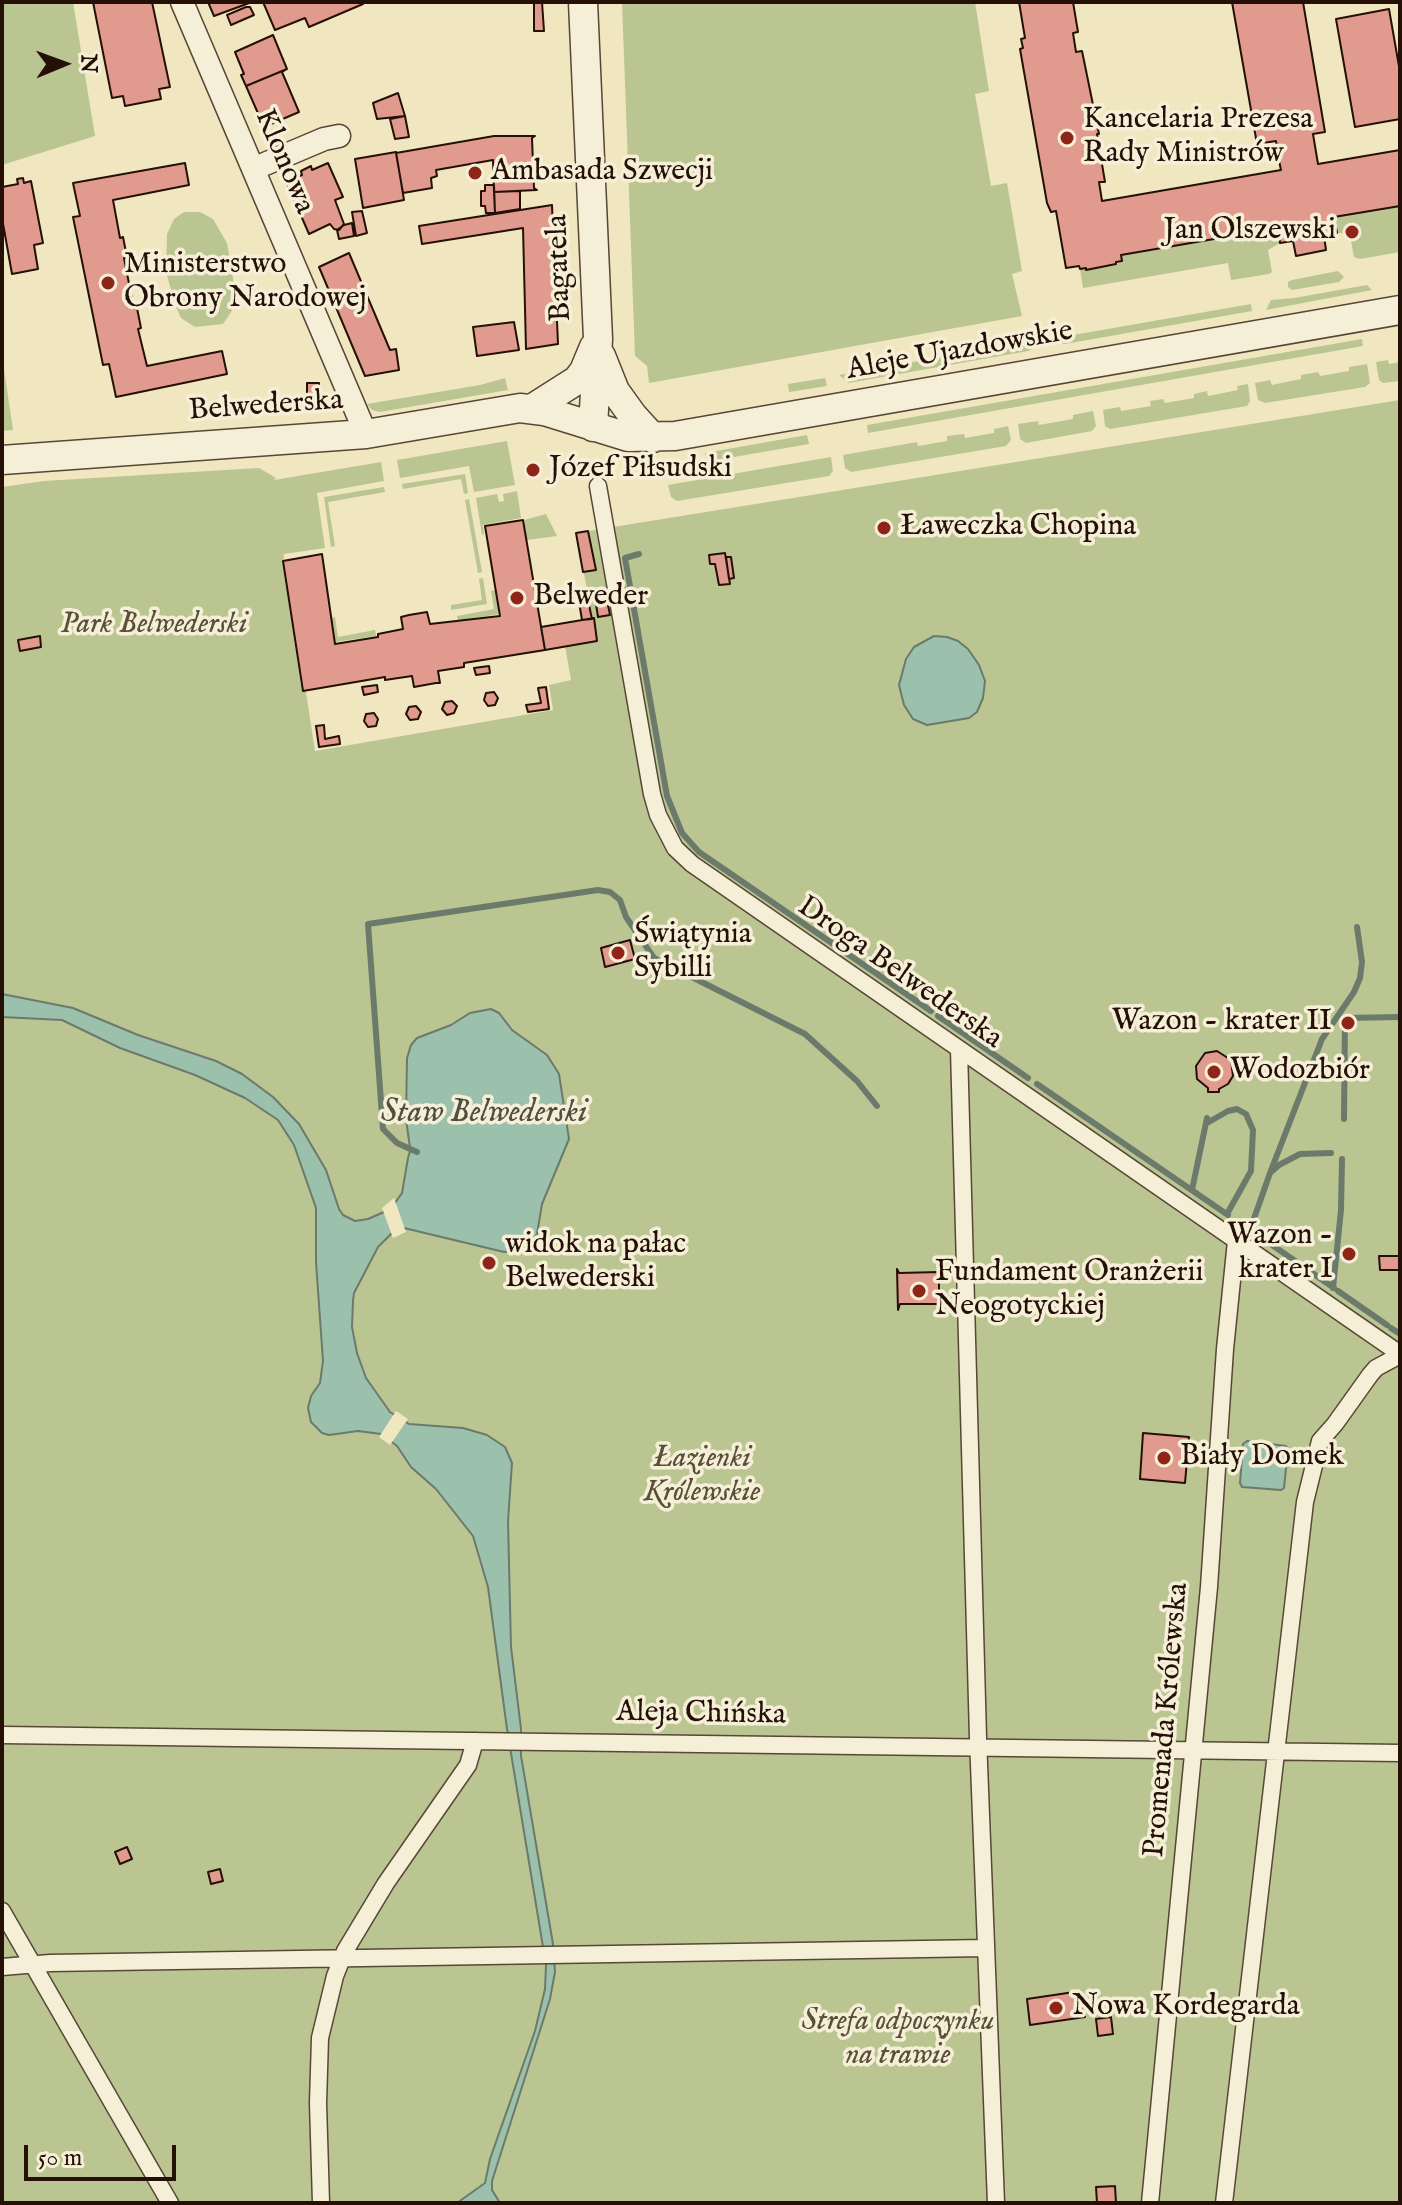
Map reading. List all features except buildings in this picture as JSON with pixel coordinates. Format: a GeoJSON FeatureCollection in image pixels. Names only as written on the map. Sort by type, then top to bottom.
{"type":"FeatureCollection","features":[{"type":"Feature","properties":{"kind":"street","name":"Klonowa"},"geometry":{"type":"LineString","coordinates":[[182,2],[366,434]]}},
{"type":"Feature","properties":{"kind":"street","name":"Bagatela"},"geometry":{"type":"LineString","coordinates":[[583,2],[598,339],[593,427]]}},
{"type":"Feature","properties":{"kind":"street"},"geometry":{"type":"LineString","coordinates":[[253,169],[324,139],[339,136]]}},
{"type":"Feature","properties":{"kind":"street","name":"Aleje Ujazdowskie"},"geometry":{"type":"LineString","coordinates":[[533,408],[628,437],[653,438],[1400,310]]}},
{"type":"Feature","properties":{"kind":"street"},"geometry":{"type":"LineString","coordinates":[[533,408],[577,380],[598,339]]}},
{"type":"Feature","properties":{"kind":"street","name":"Bagatela"},"geometry":{"type":"LineString","coordinates":[[598,339],[607,375],[615,391],[653,438]]}},
{"type":"Feature","properties":{"kind":"street","name":"Belwederska"},"geometry":{"type":"LineString","coordinates":[[2,460],[366,434],[533,408]]}},
{"type":"Feature","properties":{"kind":"street","name":"Droga Belwederska"},"geometry":{"type":"LineString","coordinates":[[598,486],[652,794],[671,841],[692,864],[1400,1354]]}},
{"type":"Feature","properties":{"kind":"street"},"geometry":{"type":"LineString","coordinates":[[959,1049],[978,1747],[996,2203]]}},
{"type":"Feature","properties":{"kind":"street","name":"Promenada Królewska"},"geometry":{"type":"LineString","coordinates":[[1150,2203],[1209,1587],[1225,1349],[1236,1241]]}},
{"type":"Feature","properties":{"kind":"street"},"geometry":{"type":"LineString","coordinates":[[1224,2203],[1304,1509],[1320,1441],[1376,1368],[1400,1354]]}},
{"type":"Feature","properties":{"kind":"street","name":"Aleja Chińska"},"geometry":{"type":"LineString","coordinates":[[2,1735],[1400,1753]]}},
{"type":"Feature","properties":{"kind":"street"},"geometry":{"type":"LineString","coordinates":[[321,2203],[318,2103],[320,2038],[327,2002],[342,1958],[386,1883],[468,1765],[475,1741]]}},
{"type":"Feature","properties":{"kind":"street"},"geometry":{"type":"LineString","coordinates":[[2,1911],[170,2203]]}},
{"type":"Feature","properties":{"kind":"street"},"geometry":{"type":"LineString","coordinates":[[2,1967],[342,1958],[986,1948]]}},
{"type":"Feature","properties":{"kind":"green space"},"geometry":{"type":"Polygon","coordinates":[[[2,2],[73,2],[95,136],[2,165],[2,2]]]}},
{"type":"Feature","properties":{"kind":"green space"},"geometry":{"type":"Polygon","coordinates":[[[622,2],[975,2],[989,91],[975,94],[991,186],[1007,183],[1022,271],[1012,274],[1022,316],[649,383],[647,366],[635,356],[622,2]]]}},
{"type":"Feature","properties":{"kind":"green space"},"geometry":{"type":"Polygon","coordinates":[[[1400,206],[1400,252],[1360,259],[1354,257],[1351,241],[1342,233],[1337,233],[1334,217],[1400,206]]]}},
{"type":"Feature","properties":{"kind":"green space"},"geometry":{"type":"Polygon","coordinates":[[[184,212],[200,212],[213,219],[227,243],[235,290],[233,309],[223,324],[195,327],[181,318],[176,307],[166,272],[167,234],[174,219],[184,212]]]}},
{"type":"Feature","properties":{"kind":"green space"},"geometry":{"type":"Polygon","coordinates":[[[1278,228],[1280,243],[1268,250],[1272,272],[1269,274],[1231,280],[1228,263],[1083,288],[1080,269],[1116,265],[1121,261],[1121,255],[1278,228]]]}},
{"type":"Feature","properties":{"kind":"green space"},"geometry":{"type":"Polygon","coordinates":[[[1338,271],[1344,277],[1339,282],[1292,290],[1288,287],[1288,282],[1292,280],[1338,271]]]}},
{"type":"Feature","properties":{"kind":"green space"},"geometry":{"type":"Polygon","coordinates":[[[1367,285],[1372,290],[1266,310],[1271,300],[1367,285]]]}},
{"type":"Feature","properties":{"kind":"green space"},"geometry":{"type":"Polygon","coordinates":[[[1251,304],[1252,311],[1065,344],[1057,342],[1056,338],[1251,304]]]}},
{"type":"Feature","properties":{"kind":"green space"},"geometry":{"type":"Polygon","coordinates":[[[1362,339],[1363,346],[868,433],[867,425],[1362,339]]]}},
{"type":"Feature","properties":{"kind":"green space"},"geometry":{"type":"Polygon","coordinates":[[[1034,341],[1033,349],[1028,351],[849,383],[839,375],[1034,341]]]}},
{"type":"Feature","properties":{"kind":"green space"},"geometry":{"type":"Polygon","coordinates":[[[2,356],[13,430],[2,431],[2,356]]]}},
{"type":"Feature","properties":{"kind":"green space"},"geometry":{"type":"Polygon","coordinates":[[[1388,360],[1389,364],[1400,362],[1400,381],[1383,383],[1379,380],[1376,362],[1388,360]]]}},
{"type":"Feature","properties":{"kind":"green space"},"geometry":{"type":"Polygon","coordinates":[[[1367,364],[1370,383],[1365,387],[1265,403],[1258,400],[1255,383],[1270,380],[1272,385],[1301,379],[1301,375],[1318,372],[1320,376],[1367,364]]]}},
{"type":"Feature","properties":{"kind":"green space"},"geometry":{"type":"Polygon","coordinates":[[[505,378],[508,390],[380,412],[372,410],[367,404],[480,385],[505,378]]]}},
{"type":"Feature","properties":{"kind":"green space"},"geometry":{"type":"Polygon","coordinates":[[[825,378],[827,386],[789,392],[788,384],[825,378]]]}},
{"type":"Feature","properties":{"kind":"green space"},"geometry":{"type":"Polygon","coordinates":[[[1248,384],[1250,401],[1247,406],[1110,429],[1105,426],[1103,410],[1120,407],[1121,411],[1151,406],[1150,401],[1163,399],[1165,403],[1194,398],[1194,394],[1207,391],[1208,396],[1238,390],[1237,386],[1248,384]]]}},
{"type":"Feature","properties":{"kind":"green space"},"geometry":{"type":"Polygon","coordinates":[[[331,396],[325,404],[235,414],[331,396]]]}},
{"type":"Feature","properties":{"kind":"green space","name":"Łazienki Królewskie"},"geometry":{"type":"Polygon","coordinates":[[[1400,400],[1400,2203],[2,2203],[2,487],[44,481],[259,468],[276,478],[274,480],[381,462],[384,481],[317,493],[325,548],[284,554],[283,567],[301,685],[306,692],[315,751],[553,710],[549,685],[571,680],[565,646],[597,641],[576,533],[1400,400]]]}},
{"type":"Feature","properties":{"kind":"green space"},"geometry":{"type":"Polygon","coordinates":[[[1093,411],[1096,426],[1092,431],[1026,443],[1020,439],[1018,424],[1038,421],[1039,425],[1073,419],[1073,415],[1093,411]]]}},
{"type":"Feature","properties":{"kind":"green space"},"geometry":{"type":"Polygon","coordinates":[[[1008,426],[1011,440],[1006,446],[851,472],[845,468],[843,455],[917,442],[918,446],[947,441],[947,436],[964,434],[965,438],[994,433],[994,429],[1008,426]]]}},
{"type":"Feature","properties":{"kind":"green space"},"geometry":{"type":"Polygon","coordinates":[[[807,435],[809,444],[711,461],[705,453],[807,435]]]}},
{"type":"Feature","properties":{"kind":"green space"},"geometry":{"type":"Polygon","coordinates":[[[507,441],[515,485],[474,492],[469,466],[400,478],[397,460],[507,441]]]}},
{"type":"Feature","properties":{"kind":"green space"},"geometry":{"type":"Polygon","coordinates":[[[831,457],[833,471],[829,476],[677,501],[671,497],[668,485],[831,457]]]}},
{"type":"Feature","properties":{"kind":"green space"},"geometry":{"type":"Polygon","coordinates":[[[465,474],[468,493],[464,494],[461,479],[403,489],[402,484],[465,474]]]}},
{"type":"Feature","properties":{"kind":"green space"},"geometry":{"type":"Polygon","coordinates":[[[384,487],[385,492],[328,502],[335,546],[331,547],[324,497],[384,487]]]}},
{"type":"Feature","properties":{"kind":"green space"},"geometry":{"type":"Polygon","coordinates":[[[517,491],[521,518],[483,525],[482,535],[476,498],[497,494],[499,502],[504,501],[503,494],[517,491]]]}},
{"type":"Feature","properties":{"kind":"green space"},"geometry":{"type":"Polygon","coordinates":[[[469,499],[482,572],[478,573],[465,500],[469,499]]]}},
{"type":"Feature","properties":{"kind":"green space"},"geometry":{"type":"Polygon","coordinates":[[[546,514],[557,536],[527,540],[524,520],[546,514]]]}},
{"type":"Feature","properties":{"kind":"green space"},"geometry":{"type":"Polygon","coordinates":[[[483,578],[487,604],[451,610],[451,605],[482,600],[479,579],[483,578]]]}},
{"type":"Feature","properties":{"kind":"green space"},"geometry":{"type":"Polygon","coordinates":[[[495,590],[499,614],[458,621],[457,616],[494,609],[491,591],[495,590]]]}},
{"type":"Feature","properties":{"kind":"green space"},"geometry":{"type":"Polygon","coordinates":[[[335,617],[338,637],[375,630],[376,636],[335,642],[331,618],[335,617]]]}},
{"type":"Feature","properties":{"kind":"water"},"geometry":{"type":"Polygon","coordinates":[[[934,636],[958,641],[968,649],[985,681],[977,712],[969,718],[927,725],[913,719],[904,705],[899,685],[906,659],[914,647],[934,636]]]}},
{"type":"Feature","properties":{"kind":"water","name":"Staw Belwederski"},"geometry":{"type":"Polygon","coordinates":[[[2,994],[73,1008],[138,1035],[216,1061],[242,1074],[273,1097],[299,1124],[326,1170],[339,1209],[355,1221],[384,1212],[402,1193],[408,1158],[410,1151],[413,1151],[406,1119],[407,1058],[417,1038],[451,1025],[470,1013],[491,1009],[499,1013],[512,1030],[547,1055],[559,1074],[569,1139],[542,1204],[537,1234],[531,1243],[520,1250],[504,1252],[404,1228],[391,1234],[378,1247],[354,1293],[353,1301],[352,1327],[357,1353],[366,1378],[390,1412],[409,1424],[463,1428],[487,1435],[505,1447],[512,1463],[508,1521],[511,1647],[521,1729],[521,1756],[555,1972],[550,1999],[492,2181],[492,2190],[500,2203],[457,2203],[485,2183],[490,2159],[535,2031],[545,1989],[546,1965],[507,1729],[488,1587],[473,1536],[436,1489],[411,1467],[397,1446],[381,1434],[358,1431],[329,1435],[322,1433],[311,1422],[308,1408],[311,1396],[320,1383],[323,1361],[316,1262],[316,1208],[294,1145],[278,1120],[245,1098],[195,1075],[120,1048],[62,1020],[2,1017],[2,994]]]}},
{"type":"Feature","properties":{"kind":"water"},"geometry":{"type":"Polygon","coordinates":[[[1247,1441],[1286,1446],[1284,1488],[1242,1487],[1243,1444],[1247,1441]]]}},
{"type":"Feature","properties":{"kind":"pier"},"geometry":{"type":"Polygon","coordinates":[[[394,1198],[406,1232],[393,1238],[382,1208],[394,1198]]]}},
{"type":"Feature","properties":{"kind":"pier"},"geometry":{"type":"Polygon","coordinates":[[[396,1411],[408,1419],[390,1445],[379,1437],[396,1411]]]}},
{"type":"Feature","properties":{"kind":"waterway"},"geometry":{"type":"LineString","coordinates":[[639,554],[625,558],[667,796],[682,833],[699,852],[931,1011]]}},
{"type":"Feature","properties":{"kind":"waterway","name":"Staw Belwederski"},"geometry":{"type":"LineString","coordinates":[[417,1152],[397,1143],[383,1129],[368,924],[598,890],[610,892],[620,900],[626,917],[654,958],[805,1034],[857,1081],[877,1106]]}},
{"type":"Feature","properties":{"kind":"waterway"},"geometry":{"type":"LineString","coordinates":[[1270,1173],[1322,1039],[1360,978],[1362,962],[1357,927]]}},
{"type":"Feature","properties":{"kind":"waterway"},"geometry":{"type":"LineString","coordinates":[[938,1016],[1028,1078]]}},
{"type":"Feature","properties":{"kind":"waterway"},"geometry":{"type":"LineString","coordinates":[[1344,1119],[1345,1018],[1400,1017]]}},
{"type":"Feature","properties":{"kind":"waterway"},"geometry":{"type":"LineString","coordinates":[[1037,1084],[1228,1215]]}},
{"type":"Feature","properties":{"kind":"waterway"},"geometry":{"type":"LineString","coordinates":[[1207,1123],[1237,1109],[1246,1114],[1253,1130],[1251,1171],[1227,1214]]}},
{"type":"Feature","properties":{"kind":"waterway"},"geometry":{"type":"LineString","coordinates":[[1192,1190],[1207,1118]]}},
{"type":"Feature","properties":{"kind":"waterway"},"geometry":{"type":"LineString","coordinates":[[1250,1230],[1270,1173],[1300,1154],[1331,1153]]}},
{"type":"Feature","properties":{"kind":"waterway"},"geometry":{"type":"LineString","coordinates":[[1333,1288],[1341,1210],[1342,1159]]}},
{"type":"Feature","properties":{"kind":"waterway"},"geometry":{"type":"LineString","coordinates":[[1249,1229],[1334,1288]]}},
{"type":"Feature","properties":{"kind":"waterway"},"geometry":{"type":"LineString","coordinates":[[1338,1291],[1387,1325]]}},
{"type":"Feature","properties":{"kind":"waterway"},"geometry":{"type":"LineString","coordinates":[[1391,1328],[1400,1334]]}},
{"type":"Feature","properties":{"kind":"place","name":"Kancelaria Prezesa Rady Ministrów"},"geometry":{"type":"Point","coordinates":[1067,138]}},
{"type":"Feature","properties":{"kind":"place","name":"Ambasada Szwecji"},"geometry":{"type":"Point","coordinates":[475,173]}},
{"type":"Feature","properties":{"kind":"place","name":"Jan Olszewski"},"geometry":{"type":"Point","coordinates":[1352,232]}},
{"type":"Feature","properties":{"kind":"place","name":"Ministerstwo Obrony Narodowej"},"geometry":{"type":"Point","coordinates":[108,283]}},
{"type":"Feature","properties":{"kind":"place","name":"Józef Piłsudski"},"geometry":{"type":"Point","coordinates":[533,470]}},
{"type":"Feature","properties":{"kind":"place","name":"Ławeczka Chopina"},"geometry":{"type":"Point","coordinates":[884,528]}},
{"type":"Feature","properties":{"kind":"place","name":"Belweder"},"geometry":{"type":"Point","coordinates":[517,598]}},
{"type":"Feature","properties":{"kind":"place","name":"Świątynia Sybilli"},"geometry":{"type":"Point","coordinates":[618,953]}},
{"type":"Feature","properties":{"kind":"place","name":"Wazon - krater II"},"geometry":{"type":"Point","coordinates":[1348,1023]}},
{"type":"Feature","properties":{"kind":"place","name":"Wodozbiór"},"geometry":{"type":"Point","coordinates":[1214,1072]}},
{"type":"Feature","properties":{"kind":"place","name":"Wazon - krater I"},"geometry":{"type":"Point","coordinates":[1349,1254]}},
{"type":"Feature","properties":{"kind":"place","name":"widok na pałac Belwederski"},"geometry":{"type":"Point","coordinates":[489,1263]}},
{"type":"Feature","properties":{"kind":"place","name":"Fundament Oranżerii Neogotyckiej"},"geometry":{"type":"Point","coordinates":[919,1291]}},
{"type":"Feature","properties":{"kind":"place","name":"Biały Domek"},"geometry":{"type":"Point","coordinates":[1164,1458]}},
{"type":"Feature","properties":{"kind":"place","name":"Nowa Kordegarda"},"geometry":{"type":"Point","coordinates":[1056,2008]}},
{"type":"Feature","properties":{"kind":"park label","name":"Park Belwederski"},"geometry":{"type":"Point","coordinates":[154,626]}},
{"type":"Feature","properties":{"kind":"park label","name":"Strefa odpoczynku na trawie"},"geometry":{"type":"Point","coordinates":[898,2040]}}]}
